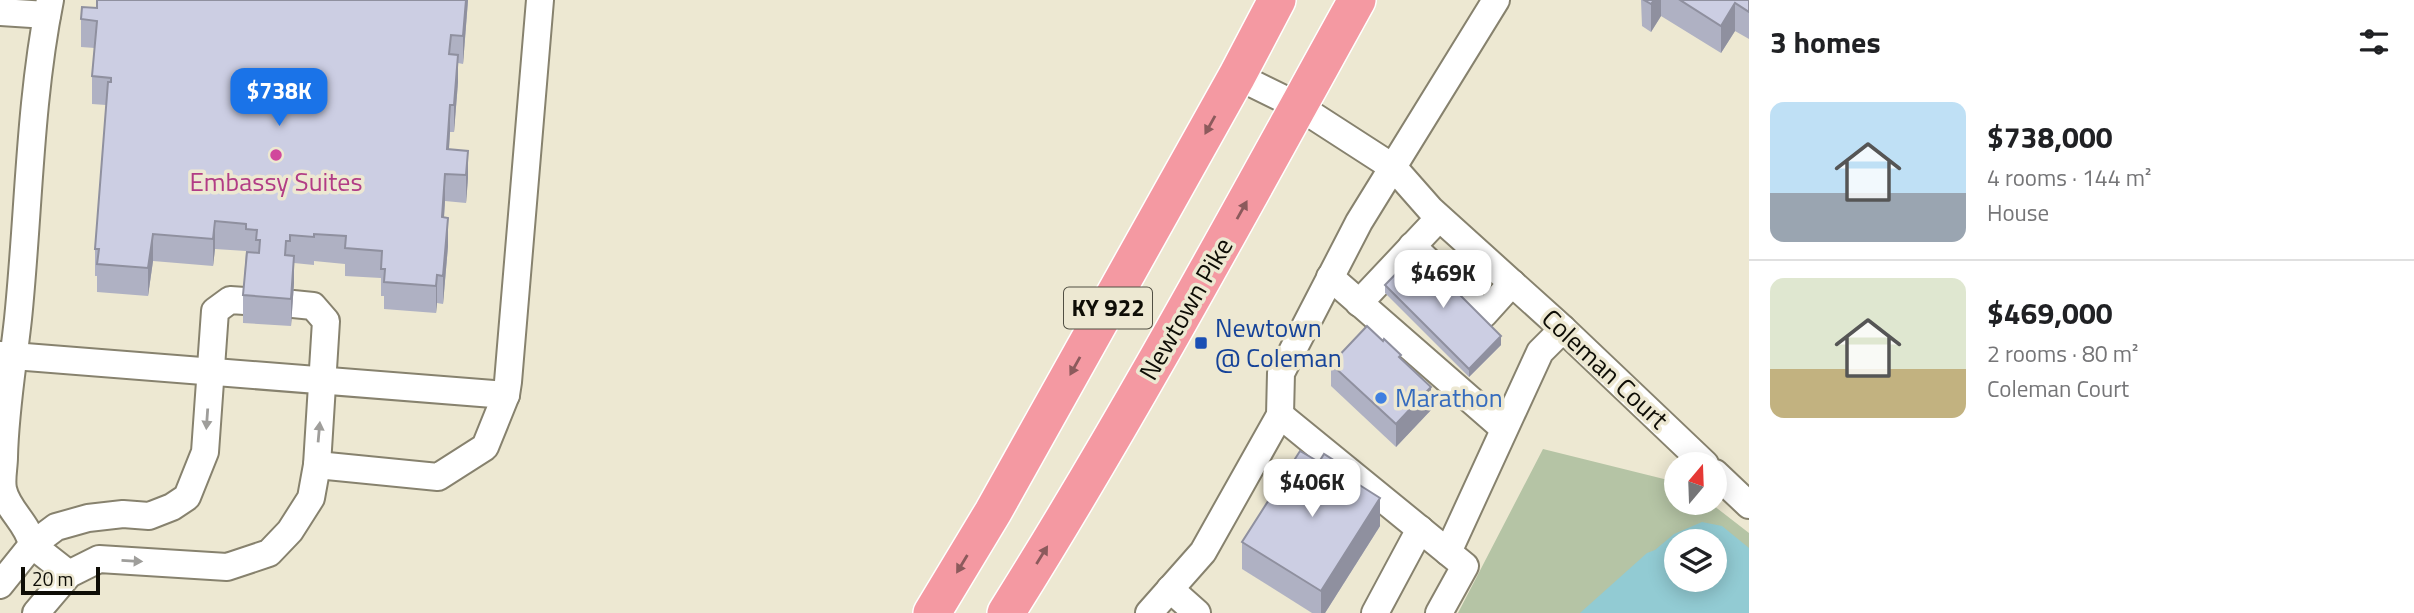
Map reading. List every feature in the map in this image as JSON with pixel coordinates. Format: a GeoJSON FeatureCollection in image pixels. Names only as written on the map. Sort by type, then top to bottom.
{"type":"FeatureCollection","features":[{"type":"Feature","properties":{"kind":"highway","name":"KY 922"},"geometry":{"type":"LineString","coordinates":[[932,613],[993,512],[1277,0]]}},
{"type":"Feature","properties":{"kind":"highway","name":"Newtown Pike"},"geometry":{"type":"LineString","coordinates":[[1006,613],[1179,323],[1357,0]]}},
{"type":"Feature","properties":{"kind":"street"},"geometry":{"type":"LineString","coordinates":[[317,465],[438,477],[485,447],[506,395],[540,0]]}},
{"type":"Feature","properties":{"kind":"street"},"geometry":{"type":"LineString","coordinates":[[1149,613],[1203,552],[1280,415],[1281,373],[1359,222],[1496,0]]}},
{"type":"Feature","properties":{"kind":"street"},"geometry":{"type":"LineString","coordinates":[[0,12],[48,7],[32,115],[7,356],[3,489],[30,535],[32,545],[69,573]]}},
{"type":"Feature","properties":{"kind":"street","name":"Coleman Court"},"geometry":{"type":"LineString","coordinates":[[1237,76],[1298,106],[1394,168],[1439,218],[1563,329],[1692,452]]}},
{"type":"Feature","properties":{"kind":"street"},"geometry":{"type":"LineString","coordinates":[[1359,303],[1439,218]]}},
{"type":"Feature","properties":{"kind":"street"},"geometry":{"type":"LineString","coordinates":[[1412,246],[1484,314],[1511,283]]}},
{"type":"Feature","properties":{"kind":"street"},"geometry":{"type":"LineString","coordinates":[[1330,278],[1503,428]]}},
{"type":"Feature","properties":{"kind":"street"},"geometry":{"type":"LineString","coordinates":[[0,585],[32,545],[56,527],[122,514],[149,516],[172,507],[187,497],[205,452],[215,311],[230,300],[245,301]]}},
{"type":"Feature","properties":{"kind":"street"},"geometry":{"type":"LineString","coordinates":[[36,613],[69,573],[99,559],[227,567],[269,553],[290,531],[312,498],[317,465],[327,321],[313,306],[293,304]]}},
{"type":"Feature","properties":{"kind":"street"},"geometry":{"type":"LineString","coordinates":[[1447,552],[1540,352],[1563,329]]}},
{"type":"Feature","properties":{"kind":"street"},"geometry":{"type":"LineString","coordinates":[[7,356],[506,395]]}},
{"type":"Feature","properties":{"kind":"street"},"geometry":{"type":"LineString","coordinates":[[1280,415],[1465,566],[1439,613]]}},
{"type":"Feature","properties":{"kind":"street"},"geometry":{"type":"LineString","coordinates":[[1727,484],[1749,505]]}},
{"type":"Feature","properties":{"kind":"street"},"geometry":{"type":"LineString","coordinates":[[1375,613],[1420,529]]}},
{"type":"Feature","properties":{"kind":"street"},"geometry":{"type":"LineString","coordinates":[[1170,589],[1197,613]]}},
{"type":"Feature","properties":{"kind":"green space"},"geometry":{"type":"Polygon","coordinates":[[[1543,449],[1664,479],[1664,515],[1726,515],[1749,533],[1749,613],[1458,613],[1543,449]]]}},
{"type":"Feature","properties":{"kind":"water"},"geometry":{"type":"Polygon","coordinates":[[[1702,522],[1726,529],[1686,529],[1702,522]]]}},
{"type":"Feature","properties":{"kind":"water"},"geometry":{"type":"Polygon","coordinates":[[[1727,530],[1749,548],[1749,613],[1580,613],[1647,553],[1664,542],[1664,592],[1727,592],[1727,530]]]}},
{"type":"Feature","properties":{"kind":"building","name":"Embassy Suites"},"geometry":{"type":"Polygon","coordinates":[[[97,0],[466,0],[463,36],[451,35],[449,54],[458,55],[454,105],[450,105],[447,149],[468,151],[466,175],[445,174],[442,217],[448,218],[443,276],[437,275],[436,286],[384,282],[385,269],[381,269],[382,251],[345,248],[346,236],[290,235],[290,241],[286,241],[285,255],[294,256],[291,299],[243,295],[247,252],[259,253],[260,240],[256,240],[257,230],[246,229],[246,224],[215,221],[213,239],[153,234],[148,268],[97,264],[99,249],[95,249],[108,82],[111,82],[111,78],[92,76],[97,21],[81,19],[82,7],[97,8],[97,0]]]}},
{"type":"Feature","properties":{"kind":"building"},"geometry":{"type":"Polygon","coordinates":[[[1680,0],[1749,0],[1749,12],[1735,3],[1721,26],[1680,0]]]}},
{"type":"Feature","properties":{"kind":"building","name":"Marathon"},"geometry":{"type":"Polygon","coordinates":[[[1417,252],[1501,336],[1469,369],[1385,285],[1417,252]]]}},
{"type":"Feature","properties":{"kind":"building"},"geometry":{"type":"Polygon","coordinates":[[[1367,326],[1401,355],[1399,357],[1431,387],[1396,424],[1331,364],[1367,326]]]}},
{"type":"Feature","properties":{"kind":"building"},"geometry":{"type":"Polygon","coordinates":[[[1300,451],[1319,462],[1324,454],[1354,473],[1350,479],[1380,498],[1321,591],[1242,542],[1300,451]]]}},
{"type":"Feature","properties":{"kind":"place","name":"Embassy Suites"},"geometry":{"type":"Point","coordinates":[276,155]}},
{"type":"Feature","properties":{"kind":"place","name":"Newtown @ Coleman"},"geometry":{"type":"Point","coordinates":[1201,343]}},
{"type":"Feature","properties":{"kind":"place","name":"Marathon"},"geometry":{"type":"Point","coordinates":[1381,398]}}]}
